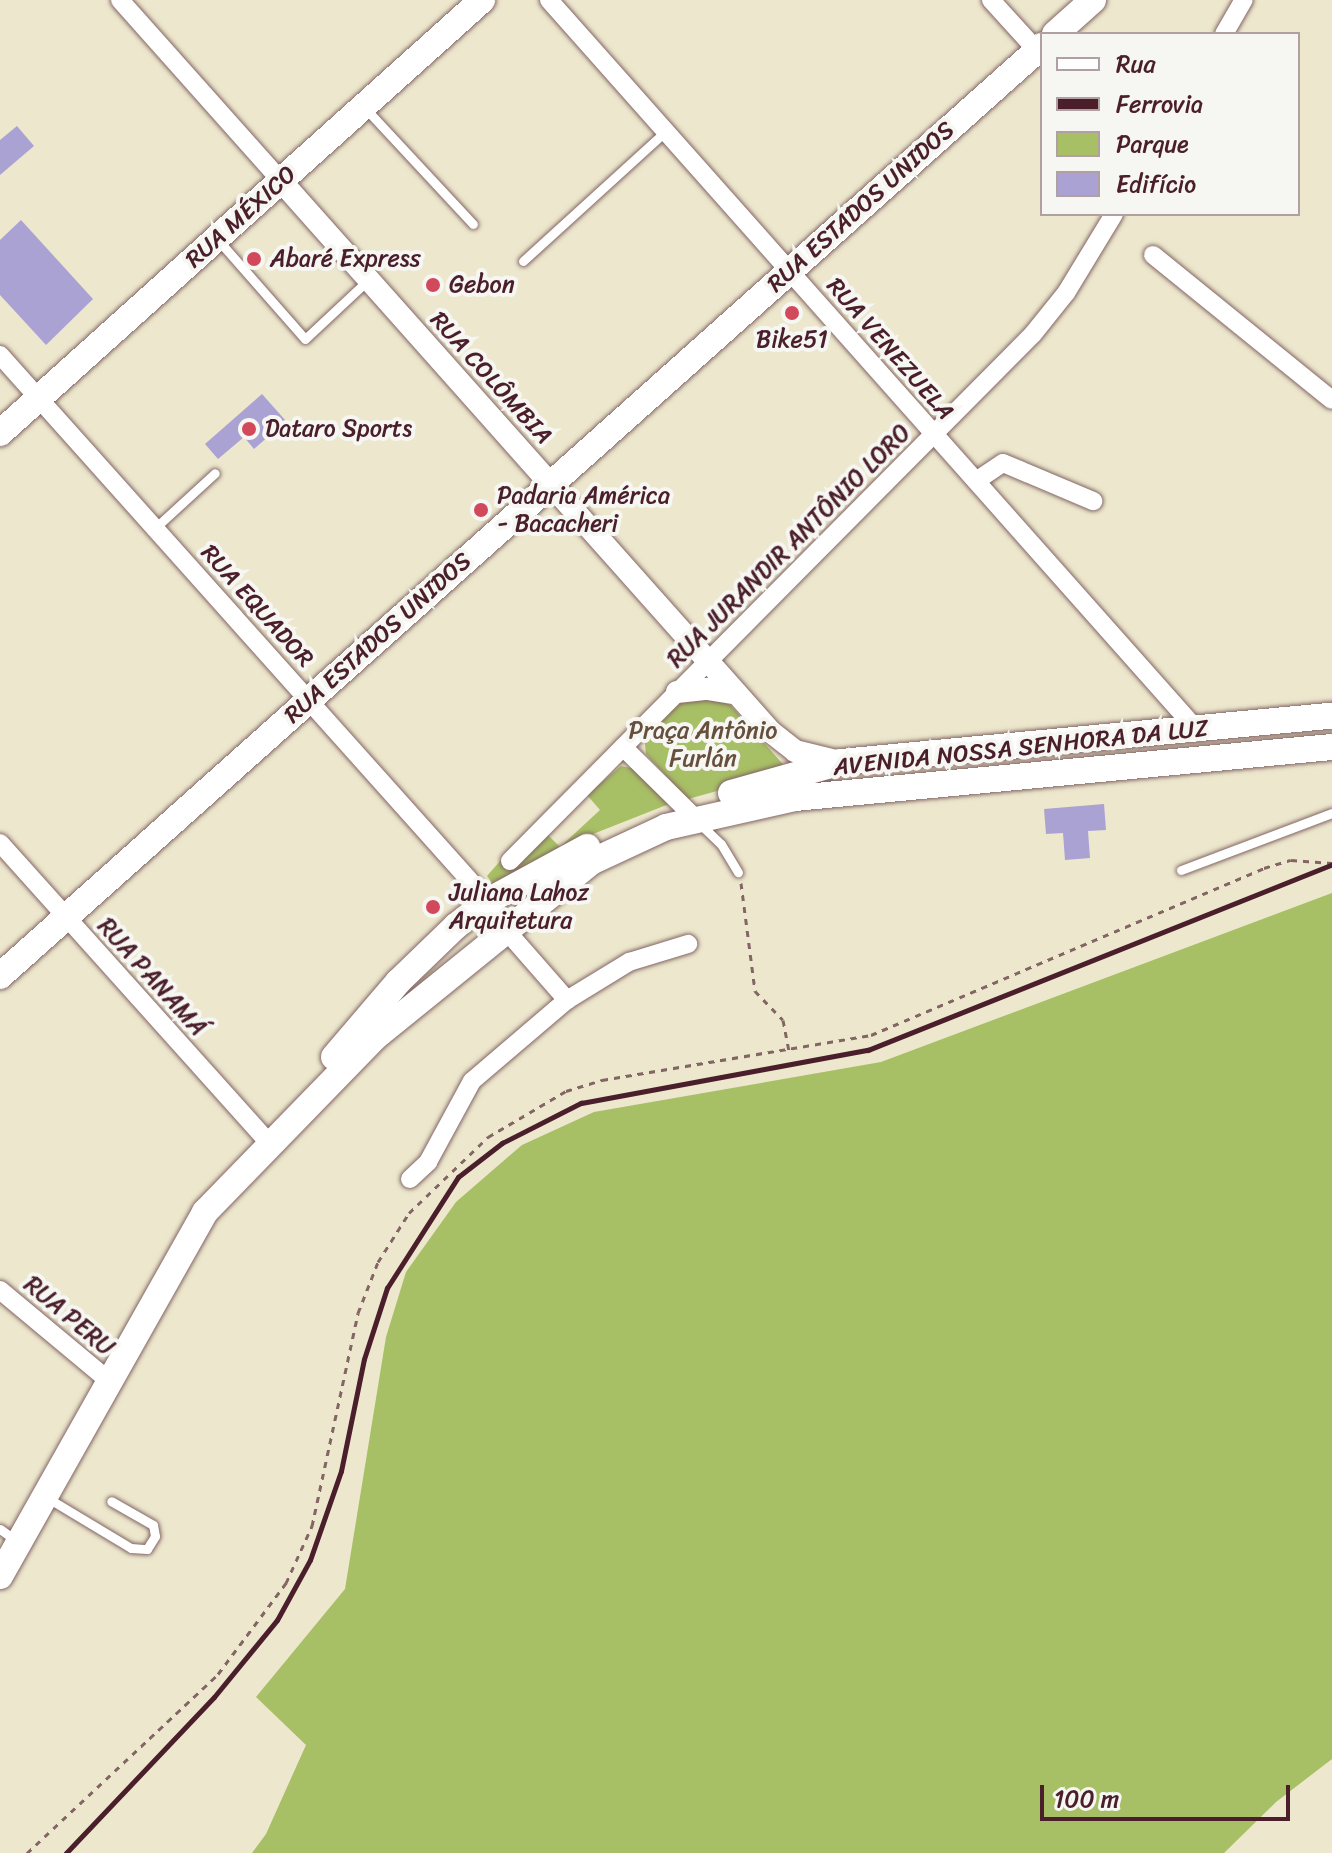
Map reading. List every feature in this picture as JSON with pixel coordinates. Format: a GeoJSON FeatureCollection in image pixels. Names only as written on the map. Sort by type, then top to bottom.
{"type":"FeatureCollection","features":[{"type":"Feature","properties":{"kind":"main road","name":"RUA MÉXICO"},"geometry":{"type":"LineString","coordinates":[[0,433],[482,0]]}},
{"type":"Feature","properties":{"kind":"main road","name":"RUA ESTADOS UNIDOS"},"geometry":{"type":"LineString","coordinates":[[1059,32],[1093,0]]}},
{"type":"Feature","properties":{"kind":"main road","name":"RUA ESTADOS UNIDOS"},"geometry":{"type":"LineString","coordinates":[[0,976],[1040,50]]}},
{"type":"Feature","properties":{"kind":"main road","name":"AVENIDA NOSSA SENHORA DA LUZ"},"geometry":{"type":"LineString","coordinates":[[1,1572],[9,1536],[43,1495],[191,1232],[269,1143],[398,982],[488,901],[615,831],[689,812],[841,762],[1332,716]]}},
{"type":"Feature","properties":{"kind":"main road","name":"AVENIDA NOSSA SENHORA DA LUZ"},"geometry":{"type":"LineString","coordinates":[[269,1143],[365,1046],[504,928],[607,852],[689,812],[795,798],[1332,747]]}},
{"type":"Feature","properties":{"kind":"street","name":"RUA COLÔMBIA"},"geometry":{"type":"LineString","coordinates":[[120,0],[737,694],[795,751],[841,762]]}},
{"type":"Feature","properties":{"kind":"street","name":"RUA VENEZUELA"},"geometry":{"type":"LineString","coordinates":[[549,0],[1196,729]]}},
{"type":"Feature","properties":{"kind":"street"},"geometry":{"type":"LineString","coordinates":[[991,0],[1040,43]]}},
{"type":"Feature","properties":{"kind":"street"},"geometry":{"type":"LineString","coordinates":[[1225,32],[1244,0]]}},
{"type":"Feature","properties":{"kind":"street","name":"RUA JURANDIR ANTÔNIO LORO"},"geometry":{"type":"LineString","coordinates":[[510,861],[1050,314],[1113,216]]}},
{"type":"Feature","properties":{"kind":"street"},"geometry":{"type":"LineString","coordinates":[[1153,255],[1332,400]]}},
{"type":"Feature","properties":{"kind":"street","name":"RUA EQUADOR"},"geometry":{"type":"LineString","coordinates":[[0,355],[488,901],[504,928],[567,1000]]}},
{"type":"Feature","properties":{"kind":"street"},"geometry":{"type":"LineString","coordinates":[[976,481],[1003,463],[1093,501]]}},
{"type":"Feature","properties":{"kind":"street"},"geometry":{"type":"LineString","coordinates":[[677,692],[707,689],[737,694]]}},
{"type":"Feature","properties":{"kind":"street"},"geometry":{"type":"LineString","coordinates":[[623,747],[689,812]]}},
{"type":"Feature","properties":{"kind":"street","name":"RUA PANAMÁ"},"geometry":{"type":"LineString","coordinates":[[0,843],[269,1143]]}},
{"type":"Feature","properties":{"kind":"street"},"geometry":{"type":"LineString","coordinates":[[410,1179],[433,1154],[472,1081],[567,1000],[629,962],[688,944]]}},
{"type":"Feature","properties":{"kind":"street","name":"RUA PERU"},"geometry":{"type":"LineString","coordinates":[[0,1290],[107,1379]]}},
{"type":"Feature","properties":{"kind":"lane"},"geometry":{"type":"LineString","coordinates":[[363,106],[473,224]]}},
{"type":"Feature","properties":{"kind":"lane"},"geometry":{"type":"LineString","coordinates":[[523,261],[665,132]]}},
{"type":"Feature","properties":{"kind":"lane"},"geometry":{"type":"LineString","coordinates":[[217,238],[305,339],[369,280]]}},
{"type":"Feature","properties":{"kind":"lane"},"geometry":{"type":"LineString","coordinates":[[155,528],[215,473]]}},
{"type":"Feature","properties":{"kind":"lane"},"geometry":{"type":"LineString","coordinates":[[689,812],[721,844],[738,872]]}},
{"type":"Feature","properties":{"kind":"lane"},"geometry":{"type":"LineString","coordinates":[[1181,870],[1332,813]]}},
{"type":"Feature","properties":{"kind":"lane"},"geometry":{"type":"LineString","coordinates":[[43,1495],[131,1548],[147,1549],[155,1536],[153,1525],[111,1501]]}},
{"type":"Feature","properties":{"kind":"path"},"geometry":{"type":"LineString","coordinates":[[27,1853],[94,1785],[218,1674],[286,1583],[312,1526],[358,1313],[378,1262],[409,1213],[488,1137],[566,1091],[602,1080],[871,1035],[1264,868],[1291,860],[1332,863]]}},
{"type":"Feature","properties":{"kind":"path"},"geometry":{"type":"LineString","coordinates":[[738,872],[755,991],[783,1020],[789,1050]]}},
{"type":"Feature","properties":{"kind":"green space","name":"Praça Antônio Furlán"},"geometry":{"type":"Polygon","coordinates":[[[716,699],[730,705],[789,771],[688,799],[646,754],[644,735],[684,700],[716,699]]]}},
{"type":"Feature","properties":{"kind":"green space"},"geometry":{"type":"Polygon","coordinates":[[[621,766],[636,769],[669,804],[593,834],[496,888],[487,876],[501,860],[511,870],[546,833],[560,847],[600,810],[587,795],[621,766]]]}},
{"type":"Feature","properties":{"kind":"green space"},"geometry":{"type":"Polygon","coordinates":[[[1332,893],[1332,1759],[1276,1802],[1224,1853],[252,1853],[266,1834],[306,1745],[256,1697],[345,1589],[386,1337],[406,1272],[456,1202],[522,1145],[594,1112],[881,1062],[1332,893]]]}},
{"type":"Feature","properties":{"kind":"building"},"geometry":{"type":"Polygon","coordinates":[[[17,126],[34,146],[0,175],[0,140],[17,126]]]}},
{"type":"Feature","properties":{"kind":"building"},"geometry":{"type":"Polygon","coordinates":[[[21,220],[93,299],[46,345],[0,295],[0,240],[21,220]]]}},
{"type":"Feature","properties":{"kind":"building","name":"Dataro Sports"},"geometry":{"type":"Polygon","coordinates":[[[262,394],[286,421],[254,449],[244,437],[218,459],[205,444],[262,394]]]}},
{"type":"Feature","properties":{"kind":"building"},"geometry":{"type":"Polygon","coordinates":[[[1104,804],[1106,830],[1088,831],[1090,858],[1065,860],[1063,833],[1046,834],[1044,809],[1104,804]]]}},
{"type":"Feature","properties":{"kind":"railway"},"geometry":{"type":"LineString","coordinates":[[66,1853],[214,1697],[277,1620],[310,1560],[341,1471],[364,1359],[387,1288],[458,1177],[502,1143],[581,1103],[868,1050],[1332,864]]}},
{"type":"Feature","properties":{"kind":"place","name":"Abaré Express"},"geometry":{"type":"Point","coordinates":[254,259]}},
{"type":"Feature","properties":{"kind":"place","name":"Gebon"},"geometry":{"type":"Point","coordinates":[433,285]}},
{"type":"Feature","properties":{"kind":"place","name":"Bike51"},"geometry":{"type":"Point","coordinates":[792,313]}},
{"type":"Feature","properties":{"kind":"place","name":"Dataro Sports"},"geometry":{"type":"Point","coordinates":[249,429]}},
{"type":"Feature","properties":{"kind":"place","name":"Padaria América - Bacacheri"},"geometry":{"type":"Point","coordinates":[481,510]}},
{"type":"Feature","properties":{"kind":"place","name":"Juliana Lahoz Arquitetura"},"geometry":{"type":"Point","coordinates":[433,907]}}]}
